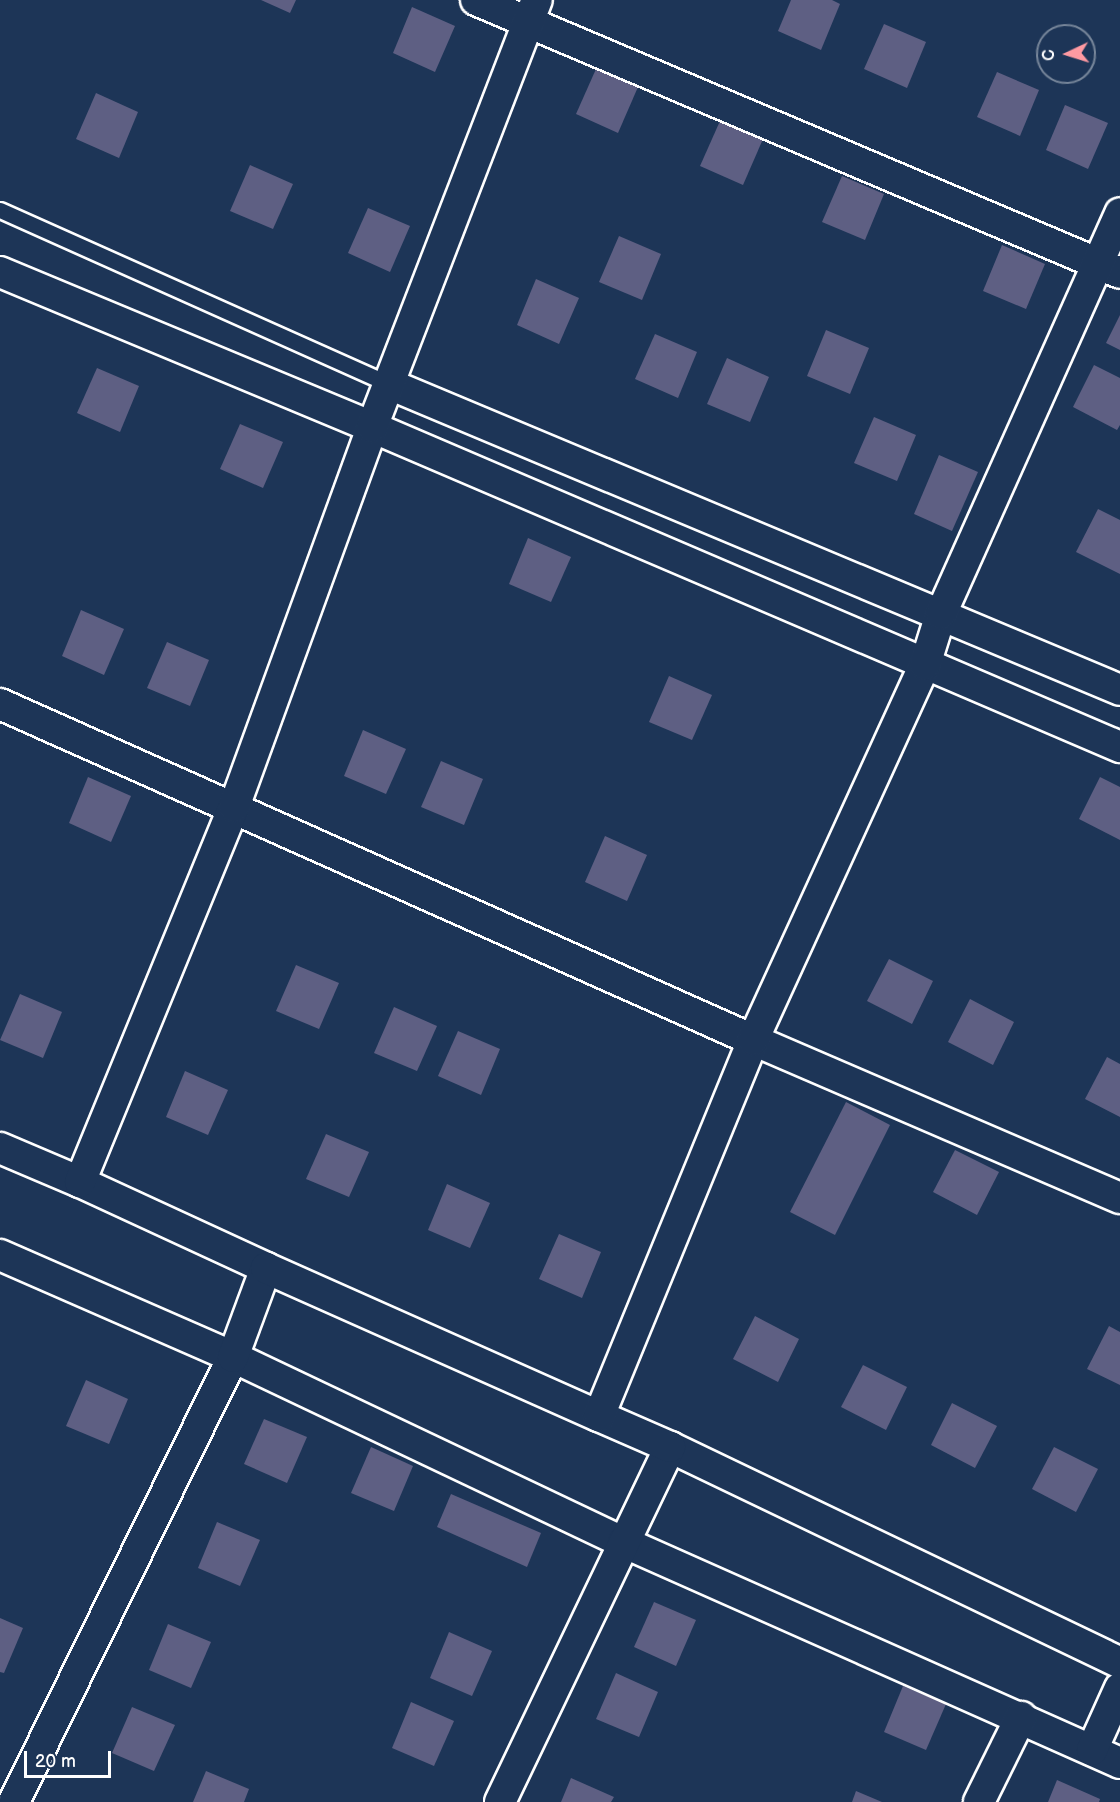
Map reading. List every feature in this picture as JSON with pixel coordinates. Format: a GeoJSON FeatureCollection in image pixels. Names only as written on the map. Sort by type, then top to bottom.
{"type":"FeatureCollection","features":[{"type":"Feature","properties":{"kind":"street"},"geometry":{"type":"LineString","coordinates":[[476,0],[532,12],[1109,268]]}},
{"type":"Feature","properties":{"kind":"street"},"geometry":{"type":"LineString","coordinates":[[80,1182],[234,807],[372,427],[532,12]]}},
{"type":"Feature","properties":{"kind":"street"},"geometry":{"type":"LineString","coordinates":[[599,1416],[753,1040],[925,665],[941,614],[1109,268],[1120,213]]}},
{"type":"Feature","properties":{"kind":"street"},"geometry":{"type":"LineString","coordinates":[[0,272],[372,427],[1120,747]]}},
{"type":"Feature","properties":{"kind":"street"},"geometry":{"type":"LineString","coordinates":[[389,384],[1120,690]]}},
{"type":"Feature","properties":{"kind":"street"},"geometry":{"type":"LineString","coordinates":[[0,704],[753,1040],[1120,1198]]}},
{"type":"Feature","properties":{"kind":"street"},"geometry":{"type":"LineString","coordinates":[[0,1148],[670,1448],[1120,1663]]}},
{"type":"Feature","properties":{"kind":"street"},"geometry":{"type":"LineString","coordinates":[[0,1255],[233,1357],[623,1542],[1021,1717],[1120,1763]]}},
{"type":"Feature","properties":{"kind":"street"},"geometry":{"type":"LineString","coordinates":[[14,1802],[233,1357],[266,1268]]}},
{"type":"Feature","properties":{"kind":"street"},"geometry":{"type":"LineString","coordinates":[[500,1802],[670,1448]]}},
{"type":"Feature","properties":{"kind":"street"},"geometry":{"type":"LineString","coordinates":[[1092,1750],[1120,1688]]}},
{"type":"Feature","properties":{"kind":"street"},"geometry":{"type":"LineString","coordinates":[[979,1802],[1021,1717]]}},
{"type":"Feature","properties":{"kind":"lane"},"geometry":{"type":"LineString","coordinates":[[0,210],[389,384]]}},
{"type":"Feature","properties":{"kind":"building"},"geometry":{"type":"Polygon","coordinates":[[[261,0],[296,0],[290,13],[261,0]]]}},
{"type":"Feature","properties":{"kind":"building"},"geometry":{"type":"Polygon","coordinates":[[[791,0],[832,0],[840,4],[821,50],[778,31],[791,0]]]}},
{"type":"Feature","properties":{"kind":"building"},"geometry":{"type":"Polygon","coordinates":[[[412,7],[455,26],[435,72],[393,53],[412,7]]]}},
{"type":"Feature","properties":{"kind":"building"},"geometry":{"type":"Polygon","coordinates":[[[884,24],[926,42],[907,88],[864,69],[884,24]]]}},
{"type":"Feature","properties":{"kind":"building"},"geometry":{"type":"Polygon","coordinates":[[[596,69],[638,87],[618,133],[576,114],[596,69]]]}},
{"type":"Feature","properties":{"kind":"building"},"geometry":{"type":"Polygon","coordinates":[[[997,72],[1039,90],[1020,136],[977,117],[997,72]]]}},
{"type":"Feature","properties":{"kind":"building"},"geometry":{"type":"Polygon","coordinates":[[[96,93],[138,112],[119,158],[76,139],[96,93]]]}},
{"type":"Feature","properties":{"kind":"building"},"geometry":{"type":"Polygon","coordinates":[[[1065,105],[1108,123],[1088,169],[1046,150],[1065,105]]]}},
{"type":"Feature","properties":{"kind":"building"},"geometry":{"type":"Polygon","coordinates":[[[720,121],[763,139],[743,185],[700,166],[720,121]]]}},
{"type":"Feature","properties":{"kind":"building"},"geometry":{"type":"Polygon","coordinates":[[[250,165],[293,184],[273,229],[230,211],[250,165]]]}},
{"type":"Feature","properties":{"kind":"building"},"geometry":{"type":"Polygon","coordinates":[[[842,176],[884,194],[865,240],[822,222],[842,176]]]}},
{"type":"Feature","properties":{"kind":"building"},"geometry":{"type":"Polygon","coordinates":[[[368,208],[410,226],[390,272],[348,253],[368,208]]]}},
{"type":"Feature","properties":{"kind":"building"},"geometry":{"type":"Polygon","coordinates":[[[619,236],[661,254],[642,300],[599,282],[619,236]]]}},
{"type":"Feature","properties":{"kind":"building"},"geometry":{"type":"Polygon","coordinates":[[[1002,245],[1045,264],[1026,309],[983,291],[1002,245]]]}},
{"type":"Feature","properties":{"kind":"building"},"geometry":{"type":"Polygon","coordinates":[[[536,279],[579,298],[559,344],[517,325],[536,279]]]}},
{"type":"Feature","properties":{"kind":"building"},"geometry":{"type":"Polygon","coordinates":[[[1120,315],[1120,350],[1106,343],[1120,315]]]}},
{"type":"Feature","properties":{"kind":"building"},"geometry":{"type":"Polygon","coordinates":[[[826,330],[869,348],[850,394],[807,376],[826,330]]]}},
{"type":"Feature","properties":{"kind":"building"},"geometry":{"type":"Polygon","coordinates":[[[655,334],[697,352],[678,398],[635,379],[655,334]]]}},
{"type":"Feature","properties":{"kind":"building"},"geometry":{"type":"Polygon","coordinates":[[[727,358],[769,377],[750,422],[707,404],[727,358]]]}},
{"type":"Feature","properties":{"kind":"building"},"geometry":{"type":"Polygon","coordinates":[[[1094,365],[1120,378],[1120,425],[1117,430],[1073,407],[1094,365]]]}},
{"type":"Feature","properties":{"kind":"building"},"geometry":{"type":"Polygon","coordinates":[[[97,368],[139,386],[120,432],[77,413],[97,368]]]}},
{"type":"Feature","properties":{"kind":"building"},"geometry":{"type":"Polygon","coordinates":[[[874,417],[916,435],[897,481],[854,463],[874,417]]]}},
{"type":"Feature","properties":{"kind":"building"},"geometry":{"type":"Polygon","coordinates":[[[240,424],[283,442],[263,488],[220,469],[240,424]]]}},
{"type":"Feature","properties":{"kind":"building"},"geometry":{"type":"Polygon","coordinates":[[[939,455],[978,472],[952,531],[914,514],[939,455]]]}},
{"type":"Feature","properties":{"kind":"building"},"geometry":{"type":"Polygon","coordinates":[[[1098,509],[1120,520],[1120,574],[1076,552],[1098,509]]]}},
{"type":"Feature","properties":{"kind":"building"},"geometry":{"type":"Polygon","coordinates":[[[528,538],[571,557],[551,602],[509,584],[528,538]]]}},
{"type":"Feature","properties":{"kind":"building"},"geometry":{"type":"Polygon","coordinates":[[[81,610],[124,629],[104,675],[62,656],[81,610]]]}},
{"type":"Feature","properties":{"kind":"building"},"geometry":{"type":"Polygon","coordinates":[[[167,642],[209,660],[190,706],[147,688],[167,642]]]}},
{"type":"Feature","properties":{"kind":"building"},"geometry":{"type":"Polygon","coordinates":[[[669,676],[712,695],[692,740],[649,722],[669,676]]]}},
{"type":"Feature","properties":{"kind":"building"},"geometry":{"type":"Polygon","coordinates":[[[363,730],[406,749],[386,794],[344,776],[363,730]]]}},
{"type":"Feature","properties":{"kind":"building"},"geometry":{"type":"Polygon","coordinates":[[[441,761],[483,779],[464,825],[421,807],[441,761]]]}},
{"type":"Feature","properties":{"kind":"building"},"geometry":{"type":"Polygon","coordinates":[[[88,777],[131,796],[111,842],[69,823],[88,777]]]}},
{"type":"Feature","properties":{"kind":"building"},"geometry":{"type":"Polygon","coordinates":[[[1100,777],[1120,787],[1120,840],[1079,819],[1100,777]]]}},
{"type":"Feature","properties":{"kind":"building"},"geometry":{"type":"Polygon","coordinates":[[[605,836],[647,855],[627,901],[585,882],[605,836]]]}},
{"type":"Feature","properties":{"kind":"building"},"geometry":{"type":"Polygon","coordinates":[[[889,959],[933,981],[912,1024],[867,1001],[889,959]]]}},
{"type":"Feature","properties":{"kind":"building"},"geometry":{"type":"Polygon","coordinates":[[[296,965],[339,983],[319,1029],[276,1011],[296,965]]]}},
{"type":"Feature","properties":{"kind":"building"},"geometry":{"type":"Polygon","coordinates":[[[20,994],[62,1012],[43,1058],[0,1040],[20,994]]]}},
{"type":"Feature","properties":{"kind":"building"},"geometry":{"type":"Polygon","coordinates":[[[970,999],[1014,1022],[993,1065],[948,1042],[970,999]]]}},
{"type":"Feature","properties":{"kind":"building"},"geometry":{"type":"Polygon","coordinates":[[[394,1007],[437,1026],[417,1071],[374,1053],[394,1007]]]}},
{"type":"Feature","properties":{"kind":"building"},"geometry":{"type":"Polygon","coordinates":[[[458,1031],[500,1049],[481,1095],[438,1076],[458,1031]]]}},
{"type":"Feature","properties":{"kind":"building"},"geometry":{"type":"Polygon","coordinates":[[[1107,1057],[1120,1064],[1120,1117],[1085,1099],[1107,1057]]]}},
{"type":"Feature","properties":{"kind":"building"},"geometry":{"type":"Polygon","coordinates":[[[185,1071],[228,1090],[208,1135],[166,1117],[185,1071]]]}},
{"type":"Feature","properties":{"kind":"building"},"geometry":{"type":"Polygon","coordinates":[[[846,1102],[890,1125],[835,1235],[790,1212],[846,1102]]]}},
{"type":"Feature","properties":{"kind":"building"},"geometry":{"type":"Polygon","coordinates":[[[326,1134],[369,1152],[349,1197],[306,1179],[326,1134]]]}},
{"type":"Feature","properties":{"kind":"building"},"geometry":{"type":"Polygon","coordinates":[[[955,1150],[999,1172],[977,1215],[933,1192],[955,1150]]]}},
{"type":"Feature","properties":{"kind":"building"},"geometry":{"type":"Polygon","coordinates":[[[447,1184],[490,1203],[470,1248],[428,1230],[447,1184]]]}},
{"type":"Feature","properties":{"kind":"building"},"geometry":{"type":"Polygon","coordinates":[[[559,1234],[601,1252],[582,1298],[539,1279],[559,1234]]]}},
{"type":"Feature","properties":{"kind":"building"},"geometry":{"type":"Polygon","coordinates":[[[755,1316],[799,1339],[778,1382],[733,1359],[755,1316]]]}},
{"type":"Feature","properties":{"kind":"building"},"geometry":{"type":"Polygon","coordinates":[[[1109,1326],[1120,1332],[1120,1385],[1087,1369],[1109,1326]]]}},
{"type":"Feature","properties":{"kind":"building"},"geometry":{"type":"Polygon","coordinates":[[[863,1365],[907,1387],[886,1430],[841,1407],[863,1365]]]}},
{"type":"Feature","properties":{"kind":"building"},"geometry":{"type":"Polygon","coordinates":[[[86,1380],[128,1399],[109,1444],[66,1426],[86,1380]]]}},
{"type":"Feature","properties":{"kind":"building"},"geometry":{"type":"Polygon","coordinates":[[[952,1403],[997,1426],[975,1468],[931,1445],[952,1403]]]}},
{"type":"Feature","properties":{"kind":"building"},"geometry":{"type":"Polygon","coordinates":[[[264,1419],[307,1437],[287,1483],[244,1464],[264,1419]]]}},
{"type":"Feature","properties":{"kind":"building"},"geometry":{"type":"Polygon","coordinates":[[[371,1447],[413,1466],[394,1511],[351,1493],[371,1447]]]}},
{"type":"Feature","properties":{"kind":"building"},"geometry":{"type":"Polygon","coordinates":[[[1054,1447],[1098,1469],[1076,1512],[1032,1489],[1054,1447]]]}},
{"type":"Feature","properties":{"kind":"building"},"geometry":{"type":"Polygon","coordinates":[[[451,1494],[541,1533],[527,1567],[437,1527],[451,1494]]]}},
{"type":"Feature","properties":{"kind":"building"},"geometry":{"type":"Polygon","coordinates":[[[217,1522],[260,1540],[240,1586],[198,1568],[217,1522]]]}},
{"type":"Feature","properties":{"kind":"building"},"geometry":{"type":"Polygon","coordinates":[[[654,1602],[696,1620],[676,1666],[634,1647],[654,1602]]]}},
{"type":"Feature","properties":{"kind":"building"},"geometry":{"type":"Polygon","coordinates":[[[0,1618],[23,1628],[4,1673],[0,1672],[0,1618]]]}},
{"type":"Feature","properties":{"kind":"building"},"geometry":{"type":"Polygon","coordinates":[[[168,1624],[211,1642],[191,1688],[149,1670],[168,1624]]]}},
{"type":"Feature","properties":{"kind":"building"},"geometry":{"type":"Polygon","coordinates":[[[449,1632],[492,1651],[472,1696],[430,1678],[449,1632]]]}},
{"type":"Feature","properties":{"kind":"building"},"geometry":{"type":"Polygon","coordinates":[[[616,1673],[658,1692],[639,1737],[596,1719],[616,1673]]]}},
{"type":"Feature","properties":{"kind":"building"},"geometry":{"type":"Polygon","coordinates":[[[903,1686],[946,1704],[926,1750],[884,1732],[903,1686]]]}},
{"type":"Feature","properties":{"kind":"building"},"geometry":{"type":"Polygon","coordinates":[[[411,1702],[454,1721],[434,1766],[392,1748],[411,1702]]]}},
{"type":"Feature","properties":{"kind":"building"},"geometry":{"type":"Polygon","coordinates":[[[132,1707],[175,1725],[154,1771],[112,1753],[132,1707]]]}},
{"type":"Feature","properties":{"kind":"building"},"geometry":{"type":"Polygon","coordinates":[[[206,1771],[249,1789],[244,1802],[193,1802],[206,1771]]]}},
{"type":"Feature","properties":{"kind":"building"},"geometry":{"type":"Polygon","coordinates":[[[571,1778],[614,1797],[611,1802],[561,1802],[571,1778]]]}},
{"type":"Feature","properties":{"kind":"building"},"geometry":{"type":"Polygon","coordinates":[[[1057,1780],[1100,1799],[1099,1802],[1048,1802],[1057,1780]]]}},
{"type":"Feature","properties":{"kind":"building"},"geometry":{"type":"Polygon","coordinates":[[[856,1791],[882,1802],[852,1802],[856,1791]]]}}]}
